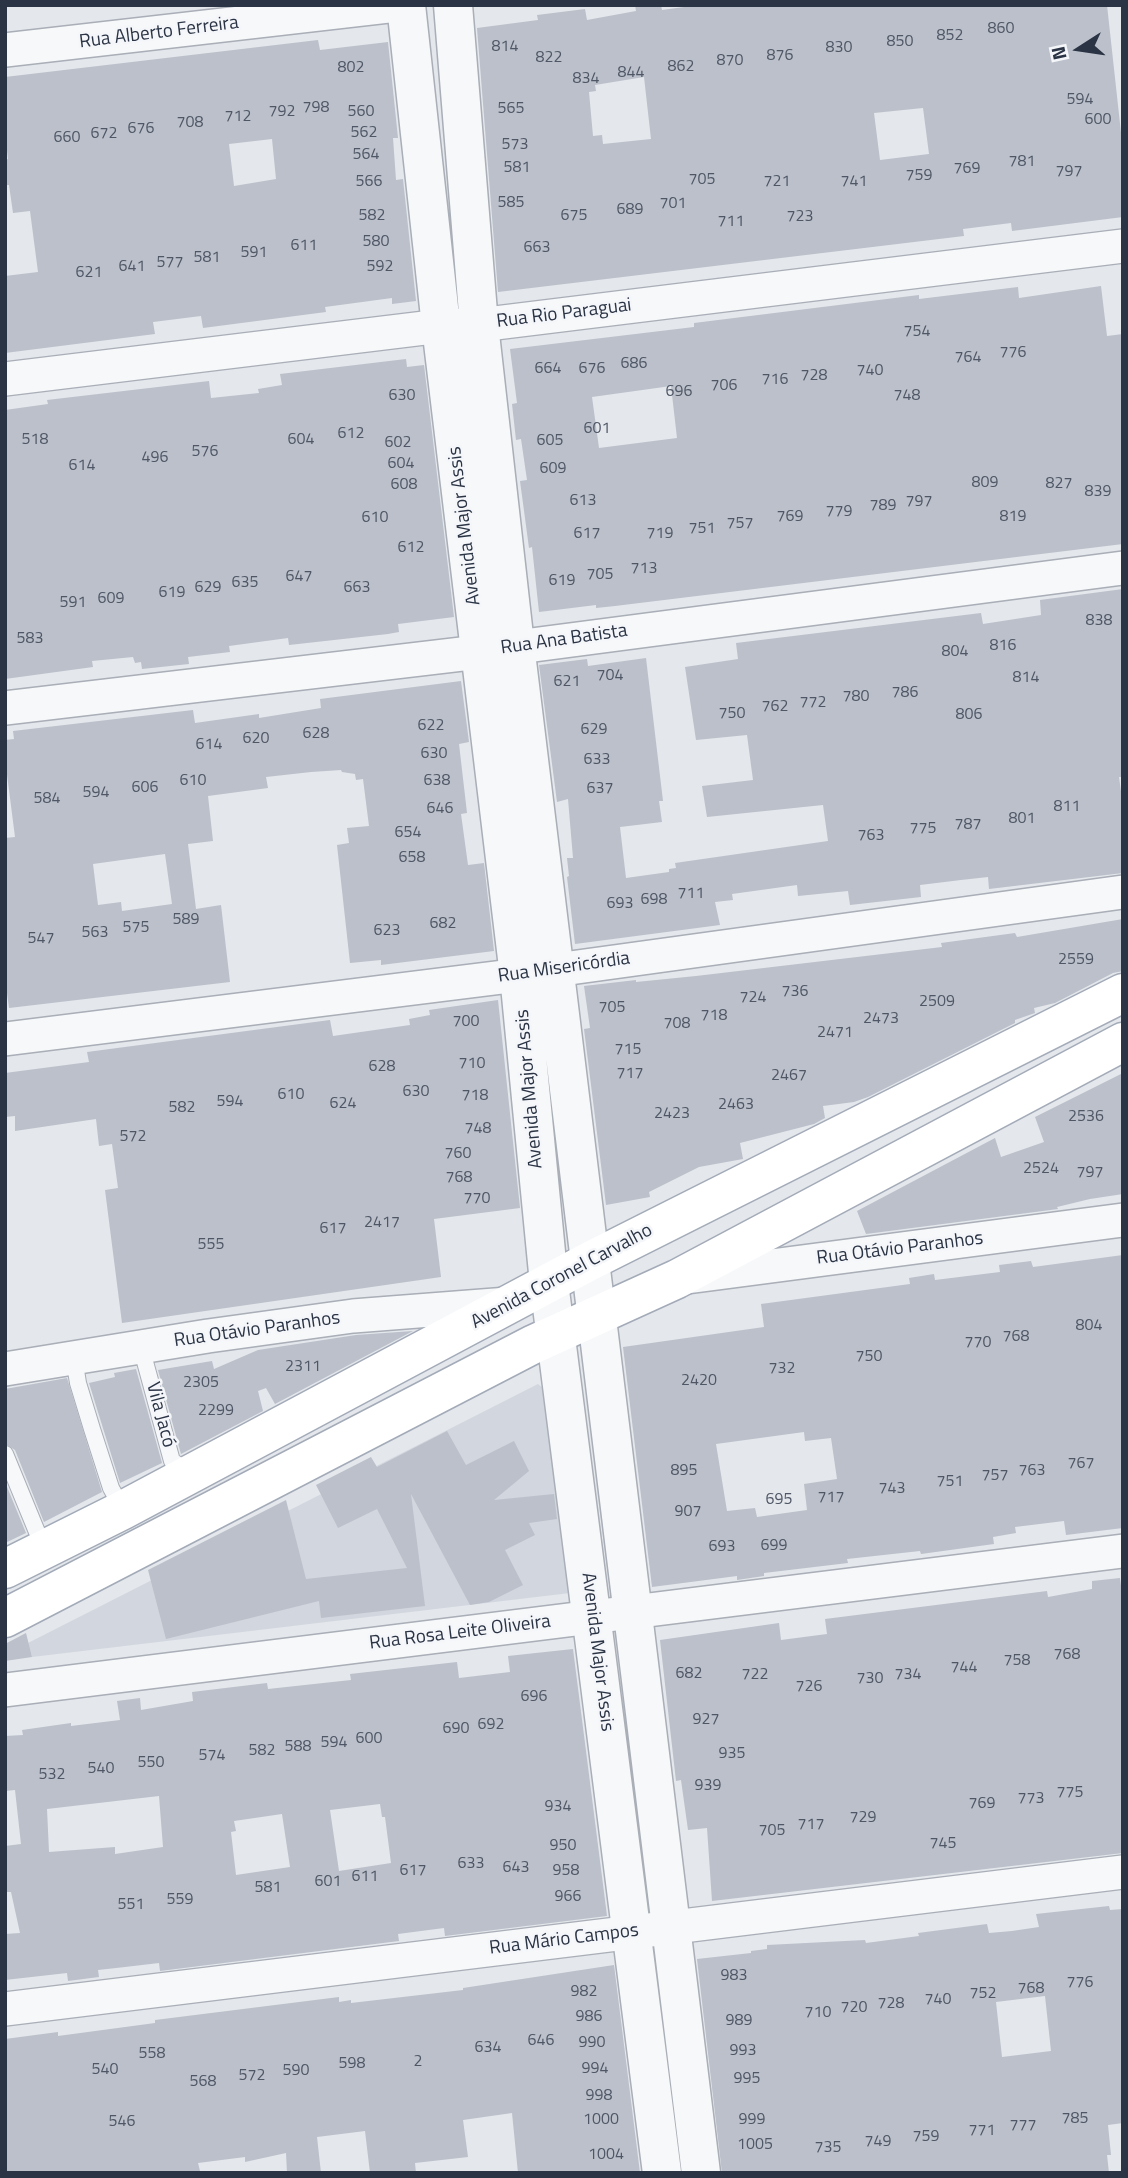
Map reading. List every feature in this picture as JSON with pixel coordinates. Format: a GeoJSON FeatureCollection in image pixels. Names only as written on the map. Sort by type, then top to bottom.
{"type":"FeatureCollection","features":[{"type":"Feature","properties":{"kind":"main road","name":"Avenida Coronel Carvalho"},"geometry":{"type":"LineString","coordinates":[[5,1569],[123,1510],[590,1261],[1123,993]]}},
{"type":"Feature","properties":{"kind":"main road"},"geometry":{"type":"LineString","coordinates":[[5,1618],[556,1333],[677,1279],[1123,1042]]}},
{"type":"Feature","properties":{"kind":"street","name":"Rua Alberto Ferreira"},"geometry":{"type":"LineString","coordinates":[[5,50],[397,5]]}},
{"type":"Feature","properties":{"kind":"street","name":"Avenida Major Assis"},"geometry":{"type":"LineString","coordinates":[[406,5],[441,326],[497,648],[536,972],[590,1261],[701,2173]]}},
{"type":"Feature","properties":{"kind":"street","name":"Avenida Major Assis"},"geometry":{"type":"LineString","coordinates":[[453,5],[479,325],[497,648]]}},
{"type":"Feature","properties":{"kind":"street","name":"Rua Rio Paraguai"},"geometry":{"type":"LineString","coordinates":[[5,379],[441,326],[479,325],[1123,246]]}},
{"type":"Feature","properties":{"kind":"street","name":"Rua Ana Batista"},"geometry":{"type":"LineString","coordinates":[[5,708],[1123,568]]}},
{"type":"Feature","properties":{"kind":"street","name":"Rua Misericórdia"},"geometry":{"type":"LineString","coordinates":[[5,1040],[536,972],[1123,892]]}},
{"type":"Feature","properties":{"kind":"street","name":"Avenida Major Assis"},"geometry":{"type":"LineString","coordinates":[[536,972],[549,1283],[662,2173]]}},
{"type":"Feature","properties":{"kind":"street","name":"Rua Otávio Paranhos"},"geometry":{"type":"LineString","coordinates":[[677,1279],[1123,1220]]}},
{"type":"Feature","properties":{"kind":"street","name":"Rua Otávio Paranhos"},"geometry":{"type":"LineString","coordinates":[[5,1369],[353,1316],[510,1304]]}},
{"type":"Feature","properties":{"kind":"street","name":"Rua Rosa Leite Oliveira"},"geometry":{"type":"LineString","coordinates":[[5,1690],[1123,1551]]}},
{"type":"Feature","properties":{"kind":"street","name":"Rua Mário Campos"},"geometry":{"type":"LineString","coordinates":[[5,2008],[1123,1872]]}},
{"type":"Feature","properties":{"kind":"lane","name":"Vila Jacó"},"geometry":{"type":"LineString","coordinates":[[141,1347],[172,1461],[191,1474]]}},
{"type":"Feature","properties":{"kind":"lane"},"geometry":{"type":"LineString","coordinates":[[74,1358],[78,1383],[111,1488],[123,1510]]}},
{"type":"Feature","properties":{"kind":"lane"},"geometry":{"type":"LineString","coordinates":[[5,1454],[44,1549]]}},
{"type":"Feature","properties":{"kind":"shaded area"},"geometry":{"type":"Polygon","coordinates":[[[538,1384],[544,1389],[570,1593],[32,1657],[28,1643],[538,1384]]]}},
{"type":"Feature","properties":{"kind":"building"},"geometry":{"type":"Polygon","coordinates":[[[635,5],[661,5],[662,10],[699,5],[1107,5],[1123,151],[1123,217],[1012,231],[1011,223],[963,229],[964,236],[498,292],[477,28],[538,20],[537,15],[585,9],[587,20],[636,11],[635,5]],[[644,77],[595,85],[596,91],[589,92],[593,136],[602,135],[603,144],[651,139],[644,77]],[[923,108],[874,113],[880,160],[929,154],[923,108]]]}},
{"type":"Feature","properties":{"kind":"building"},"geometry":{"type":"Polygon","coordinates":[[[318,40],[320,50],[388,42],[398,138],[393,138],[396,180],[403,179],[416,301],[392,304],[392,298],[325,307],[326,312],[203,328],[201,316],[153,322],[155,334],[5,353],[5,276],[38,272],[30,211],[13,213],[9,185],[5,185],[5,160],[8,159],[5,77],[318,40]],[[272,139],[229,144],[234,186],[276,179],[272,139]]]}},
{"type":"Feature","properties":{"kind":"building"},"geometry":{"type":"Polygon","coordinates":[[[1101,286],[1107,336],[1123,334],[1123,544],[615,606],[596,608],[596,605],[539,612],[532,547],[529,548],[520,481],[527,480],[521,439],[516,440],[512,404],[517,403],[510,349],[694,327],[694,323],[919,295],[919,299],[1018,287],[1019,298],[1101,286]],[[671,386],[592,397],[599,448],[677,438],[671,386]]]}},
{"type":"Feature","properties":{"kind":"building"},"geometry":{"type":"Polygon","coordinates":[[[406,359],[407,367],[424,365],[454,617],[398,624],[399,632],[388,634],[289,645],[288,638],[229,646],[230,652],[188,657],[189,664],[142,669],[141,662],[135,663],[133,657],[92,661],[93,667],[5,679],[5,410],[48,404],[47,400],[209,381],[211,398],[259,393],[258,389],[282,385],[280,374],[406,359]]]}},
{"type":"Feature","properties":{"kind":"building"},"geometry":{"type":"Polygon","coordinates":[[[1123,589],[1123,777],[1119,777],[1123,806],[1123,873],[989,889],[988,877],[961,880],[920,885],[921,897],[850,905],[848,891],[798,896],[797,885],[732,894],[733,900],[715,902],[720,925],[575,944],[567,877],[567,858],[573,858],[568,799],[557,802],[539,665],[587,659],[588,666],[646,658],[663,801],[659,801],[662,822],[620,827],[626,878],[669,872],[669,869],[676,868],[675,863],[828,841],[823,805],[707,817],[702,786],[753,780],[747,735],[696,740],[685,667],[738,659],[736,643],[981,613],[983,624],[1041,615],[1040,600],[1123,589]]]}},
{"type":"Feature","properties":{"kind":"building"},"geometry":{"type":"Polygon","coordinates":[[[461,681],[469,742],[459,744],[467,813],[461,814],[468,865],[484,863],[494,951],[381,965],[381,960],[350,963],[337,845],[349,843],[347,828],[369,826],[363,779],[356,780],[355,774],[341,770],[266,777],[268,788],[208,796],[213,841],[188,844],[196,909],[221,905],[230,982],[9,1008],[7,993],[5,994],[5,838],[15,837],[5,740],[14,739],[13,731],[193,710],[195,723],[259,714],[259,718],[321,708],[320,699],[461,681]],[[165,854],[93,864],[98,905],[121,902],[122,911],[172,904],[165,854]]]}},
{"type":"Feature","properties":{"kind":"building"},"geometry":{"type":"Polygon","coordinates":[[[1123,919],[1123,971],[1113,973],[1055,1003],[1034,1008],[1035,1013],[1015,1020],[1015,1023],[868,1097],[854,1102],[823,1106],[825,1118],[814,1124],[740,1143],[743,1159],[699,1167],[649,1192],[650,1197],[606,1205],[584,1029],[590,1028],[584,986],[696,976],[942,947],[941,943],[1015,933],[1017,937],[1123,919]]]}},
{"type":"Feature","properties":{"kind":"building"},"geometry":{"type":"Polygon","coordinates":[[[498,1000],[520,1208],[434,1219],[441,1277],[122,1323],[105,1190],[118,1188],[112,1144],[99,1146],[96,1119],[15,1131],[15,1116],[5,1117],[5,1073],[89,1062],[87,1052],[330,1020],[333,1036],[410,1025],[409,1019],[430,1015],[429,1010],[498,1000]]]}},
{"type":"Feature","properties":{"kind":"building"},"geometry":{"type":"Polygon","coordinates":[[[1123,1073],[1123,1194],[1090,1199],[1057,1207],[1058,1209],[866,1234],[857,1211],[995,1138],[1001,1157],[1044,1142],[1035,1117],[1123,1073]]]}},
{"type":"Feature","properties":{"kind":"building"},"geometry":{"type":"Polygon","coordinates":[[[1123,1255],[1123,1528],[1066,1535],[1064,1521],[1015,1527],[1016,1533],[993,1537],[994,1544],[921,1554],[920,1551],[847,1559],[848,1563],[764,1573],[764,1576],[737,1580],[737,1576],[652,1587],[623,1347],[764,1327],[761,1304],[910,1284],[909,1278],[934,1274],[935,1280],[1000,1272],[999,1265],[1031,1261],[1033,1267],[1123,1255]],[[804,1432],[716,1444],[727,1511],[755,1508],[757,1517],[807,1510],[804,1484],[837,1479],[831,1438],[805,1441],[804,1432]]]}},
{"type":"Feature","properties":{"kind":"building"},"geometry":{"type":"Polygon","coordinates":[[[413,1331],[275,1404],[266,1388],[258,1391],[263,1411],[181,1454],[158,1370],[212,1361],[214,1369],[258,1350],[356,1335],[413,1331]]]}},
{"type":"Feature","properties":{"kind":"building"},"geometry":{"type":"Polygon","coordinates":[[[136,1369],[162,1463],[120,1483],[89,1383],[115,1377],[114,1373],[136,1369]]]}},
{"type":"Feature","properties":{"kind":"building"},"geometry":{"type":"Polygon","coordinates":[[[67,1378],[102,1492],[44,1522],[15,1450],[5,1444],[5,1389],[67,1378]]]}},
{"type":"Feature","properties":{"kind":"building"},"geometry":{"type":"Polygon","coordinates":[[[447,1431],[466,1465],[514,1441],[529,1471],[494,1500],[554,1494],[557,1519],[529,1523],[535,1535],[505,1550],[523,1585],[489,1602],[470,1605],[411,1494],[425,1606],[321,1618],[319,1601],[166,1639],[148,1570],[286,1500],[306,1579],[407,1568],[377,1509],[338,1528],[316,1485],[371,1457],[377,1467],[447,1431]]]}},
{"type":"Feature","properties":{"kind":"building"},"geometry":{"type":"Polygon","coordinates":[[[5,1482],[26,1533],[5,1543],[5,1482]]]}},
{"type":"Feature","properties":{"kind":"building"},"geometry":{"type":"Polygon","coordinates":[[[1120,1578],[1123,1601],[1123,1853],[712,1901],[707,1828],[688,1830],[681,1780],[676,1781],[660,1640],[779,1623],[781,1640],[827,1634],[825,1619],[1047,1591],[1048,1597],[1092,1589],[1092,1581],[1120,1578]]]}},
{"type":"Feature","properties":{"kind":"building"},"geometry":{"type":"Polygon","coordinates":[[[26,1633],[32,1657],[5,1661],[5,1644],[26,1633]]]}},
{"type":"Feature","properties":{"kind":"building"},"geometry":{"type":"Polygon","coordinates":[[[573,1649],[607,1916],[445,1936],[444,1928],[398,1934],[399,1941],[160,1971],[159,1963],[98,1970],[99,1977],[68,1981],[67,1973],[5,1980],[5,1934],[20,1933],[11,1892],[5,1892],[5,1846],[21,1844],[15,1790],[5,1791],[5,1736],[23,1735],[22,1730],[71,1723],[71,1726],[120,1720],[117,1701],[140,1698],[141,1710],[193,1701],[192,1692],[267,1683],[268,1689],[351,1680],[350,1674],[457,1662],[459,1678],[510,1672],[508,1656],[573,1649]],[[159,1796],[47,1809],[49,1852],[115,1847],[115,1854],[163,1847],[159,1796]],[[380,1804],[330,1810],[339,1871],[391,1863],[385,1817],[382,1817],[380,1804]],[[282,1814],[234,1821],[236,1831],[231,1832],[236,1875],[290,1867],[282,1814]]]}},
{"type":"Feature","properties":{"kind":"building"},"geometry":{"type":"Polygon","coordinates":[[[1109,1906],[1110,1910],[1123,1909],[1123,2123],[1108,2125],[1111,2155],[1107,2155],[1109,2173],[722,2173],[697,1959],[751,1953],[767,1949],[767,1945],[865,1940],[866,1943],[987,1924],[989,1933],[1012,1931],[1039,1927],[1036,1914],[1109,1906]],[[1045,1996],[996,2002],[1002,2057],[1051,2051],[1045,1996]]]}},
{"type":"Feature","properties":{"kind":"building"},"geometry":{"type":"Polygon","coordinates":[[[614,1965],[640,2173],[518,2173],[512,2113],[463,2120],[468,2157],[415,2163],[416,2173],[370,2173],[365,2131],[317,2137],[321,2173],[287,2173],[286,2153],[245,2162],[245,2157],[198,2163],[200,2171],[188,2173],[5,2173],[5,2039],[58,2032],[58,2036],[155,2023],[155,2020],[339,1997],[339,2002],[351,2000],[351,2003],[463,1990],[614,1965]]]}}]}
